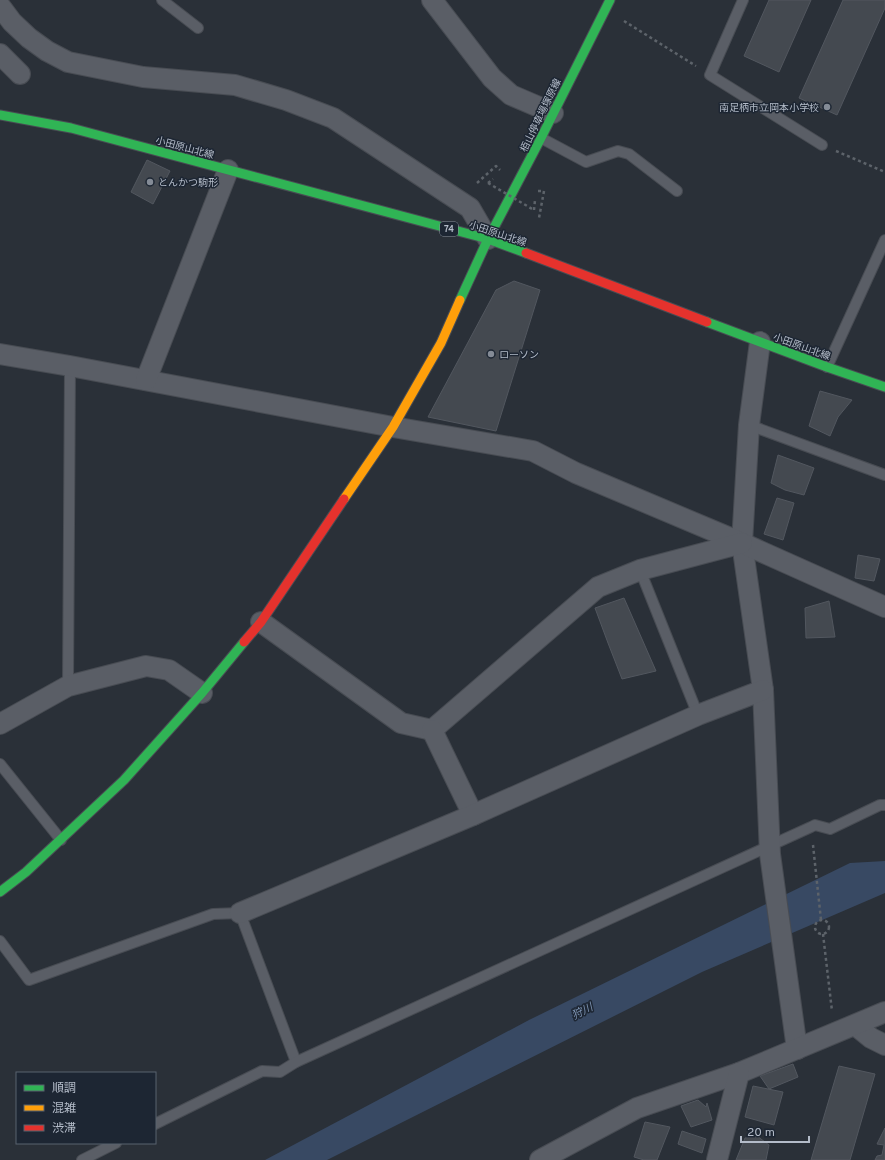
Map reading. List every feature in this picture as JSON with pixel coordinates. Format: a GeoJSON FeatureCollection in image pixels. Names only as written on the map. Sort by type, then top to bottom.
{"type":"FeatureCollection","features":[{"type":"Feature","properties":{"kind":"main road","name":"栢山停車場塚原線"},"geometry":{"type":"LineString","coordinates":[[0,892],[26,872],[124,780],[202,693],[261,622],[393,427],[441,343],[488,239],[553,114],[602,7],[610,0]]}},
{"type":"Feature","properties":{"kind":"main road","name":"小田原山北線"},"geometry":{"type":"LineString","coordinates":[[0,114],[71,128],[488,239],[827,367],[885,387]]}},
{"type":"Feature","properties":{"kind":"street"},"geometry":{"type":"LineString","coordinates":[[432,0],[492,78],[511,95],[553,114]]}},
{"type":"Feature","properties":{"kind":"street"},"geometry":{"type":"LineString","coordinates":[[0,6],[12,22],[29,38],[47,51],[68,62],[143,77],[235,85],[286,100],[333,118],[470,208],[488,239]]}},
{"type":"Feature","properties":{"kind":"street"},"geometry":{"type":"LineString","coordinates":[[0,54],[20,74]]}},
{"type":"Feature","properties":{"kind":"street"},"geometry":{"type":"LineString","coordinates":[[146,380],[228,170]]}},
{"type":"Feature","properties":{"kind":"street"},"geometry":{"type":"LineString","coordinates":[[760,342],[749,425],[742,542],[763,690],[770,850],[796,1042]]}},
{"type":"Feature","properties":{"kind":"street"},"geometry":{"type":"LineString","coordinates":[[0,354],[393,427],[533,451],[576,473],[742,542],[885,607]]}},
{"type":"Feature","properties":{"kind":"street"},"geometry":{"type":"LineString","coordinates":[[432,730],[598,586],[640,570],[742,542]]}},
{"type":"Feature","properties":{"kind":"street"},"geometry":{"type":"LineString","coordinates":[[261,622],[401,723],[432,730]]}},
{"type":"Feature","properties":{"kind":"street"},"geometry":{"type":"LineString","coordinates":[[0,724],[68,686],[146,666],[169,670],[202,693]]}},
{"type":"Feature","properties":{"kind":"street"},"geometry":{"type":"LineString","coordinates":[[240,913],[474,815],[698,715],[763,690]]}},
{"type":"Feature","properties":{"kind":"street"},"geometry":{"type":"LineString","coordinates":[[432,730],[474,815]]}},
{"type":"Feature","properties":{"kind":"street"},"geometry":{"type":"LineString","coordinates":[[540,1160],[637,1108],[739,1073],[796,1042],[834,1033],[885,1012]]}},
{"type":"Feature","properties":{"kind":"street"},"geometry":{"type":"LineString","coordinates":[[855,1025],[871,1038],[885,1045]]}},
{"type":"Feature","properties":{"kind":"street"},"geometry":{"type":"LineString","coordinates":[[717,1160],[739,1073]]}},
{"type":"Feature","properties":{"kind":"lane"},"geometry":{"type":"LineString","coordinates":[[162,0],[198,28]]}},
{"type":"Feature","properties":{"kind":"lane"},"geometry":{"type":"LineString","coordinates":[[744,0],[710,75],[822,145]]}},
{"type":"Feature","properties":{"kind":"lane"},"geometry":{"type":"LineString","coordinates":[[541,138],[586,162],[593,161],[618,151],[629,154],[677,191]]}},
{"type":"Feature","properties":{"kind":"lane"},"geometry":{"type":"LineString","coordinates":[[827,367],[885,240]]}},
{"type":"Feature","properties":{"kind":"lane"},"geometry":{"type":"LineString","coordinates":[[68,686],[70,366]]}},
{"type":"Feature","properties":{"kind":"lane"},"geometry":{"type":"LineString","coordinates":[[749,425],[885,475]]}},
{"type":"Feature","properties":{"kind":"lane"},"geometry":{"type":"LineString","coordinates":[[640,570],[698,715]]}},
{"type":"Feature","properties":{"kind":"lane"},"geometry":{"type":"LineString","coordinates":[[0,764],[61,840]]}},
{"type":"Feature","properties":{"kind":"lane"},"geometry":{"type":"LineString","coordinates":[[156,1124],[262,1071],[280,1072],[296,1062],[770,850],[811,826],[815,825],[830,829],[880,805],[885,805]]}},
{"type":"Feature","properties":{"kind":"lane"},"geometry":{"type":"LineString","coordinates":[[0,941],[29,980],[213,914],[240,913],[296,1062]]}},
{"type":"Feature","properties":{"kind":"lane"},"geometry":{"type":"LineString","coordinates":[[82,1160],[114,1144]]}},
{"type":"Feature","properties":{"kind":"path"},"geometry":{"type":"LineString","coordinates":[[602,7],[710,75]]}},
{"type":"Feature","properties":{"kind":"path"},"geometry":{"type":"LineString","coordinates":[[822,145],[885,172]]}},
{"type":"Feature","properties":{"kind":"path"},"geometry":{"type":"LineString","coordinates":[[477,182],[496,166],[501,171],[488,183],[534,210],[537,190],[544,191],[539,218]]}},
{"type":"Feature","properties":{"kind":"path"},"geometry":{"type":"LineString","coordinates":[[811,826],[821,920]]}},
{"type":"Feature","properties":{"kind":"path"},"geometry":{"type":"LineString","coordinates":[[821,920],[825,920],[829,926],[828,930],[823,934]]}},
{"type":"Feature","properties":{"kind":"path"},"geometry":{"type":"LineString","coordinates":[[821,920],[817,922],[815,926],[816,931],[823,934]]}},
{"type":"Feature","properties":{"kind":"path"},"geometry":{"type":"LineString","coordinates":[[823,934],[834,1033]]}},
{"type":"Feature","properties":{"kind":"water","name":"狩川"},"geometry":{"type":"Polygon","coordinates":[[[885,861],[885,893],[702,972],[327,1160],[265,1160],[529,1020],[850,863],[885,861]]]}},
{"type":"Feature","properties":{"kind":"building"},"geometry":{"type":"Polygon","coordinates":[[[769,0],[811,0],[779,72],[744,56],[769,0]]]}},
{"type":"Feature","properties":{"kind":"building"},"geometry":{"type":"Polygon","coordinates":[[[843,0],[885,0],[885,8],[837,115],[799,98],[843,0]]]}},
{"type":"Feature","properties":{"kind":"building","name":"とんかつ駒形"},"geometry":{"type":"Polygon","coordinates":[[[147,160],[170,171],[153,204],[131,192],[147,160]]]}},
{"type":"Feature","properties":{"kind":"building","name":"ローソン"},"geometry":{"type":"Polygon","coordinates":[[[514,281],[540,290],[496,431],[428,417],[496,290],[514,281]]]}},
{"type":"Feature","properties":{"kind":"building"},"geometry":{"type":"Polygon","coordinates":[[[820,391],[852,400],[838,417],[830,436],[809,426],[820,391]]]}},
{"type":"Feature","properties":{"kind":"building"},"geometry":{"type":"Polygon","coordinates":[[[778,455],[814,468],[804,495],[785,490],[771,483],[778,455]]]}},
{"type":"Feature","properties":{"kind":"building"},"geometry":{"type":"Polygon","coordinates":[[[777,498],[794,503],[783,540],[764,534],[777,498]]]}},
{"type":"Feature","properties":{"kind":"building"},"geometry":{"type":"Polygon","coordinates":[[[858,555],[880,559],[874,581],[855,578],[858,555]]]}},
{"type":"Feature","properties":{"kind":"building"},"geometry":{"type":"Polygon","coordinates":[[[624,598],[656,671],[622,679],[595,608],[624,598]]]}},
{"type":"Feature","properties":{"kind":"building"},"geometry":{"type":"Polygon","coordinates":[[[829,601],[835,637],[806,638],[805,608],[829,601]]]}},
{"type":"Feature","properties":{"kind":"building"},"geometry":{"type":"Polygon","coordinates":[[[793,1064],[798,1077],[769,1089],[760,1076],[793,1064]]]}},
{"type":"Feature","properties":{"kind":"building"},"geometry":{"type":"Polygon","coordinates":[[[839,1066],[875,1074],[850,1160],[811,1160],[839,1066]]]}},
{"type":"Feature","properties":{"kind":"building"},"geometry":{"type":"Polygon","coordinates":[[[753,1086],[783,1092],[774,1125],[745,1117],[753,1086]]]}},
{"type":"Feature","properties":{"kind":"building"},"geometry":{"type":"Polygon","coordinates":[[[698,1100],[706,1107],[707,1103],[712,1120],[691,1127],[681,1106],[698,1100]]]}},
{"type":"Feature","properties":{"kind":"building"},"geometry":{"type":"Polygon","coordinates":[[[645,1122],[670,1127],[657,1160],[644,1160],[634,1157],[645,1122]]]}},
{"type":"Feature","properties":{"kind":"building"},"geometry":{"type":"Polygon","coordinates":[[[885,1128],[885,1160],[875,1160],[877,1156],[882,1155],[884,1145],[877,1144],[885,1128]]]}},
{"type":"Feature","properties":{"kind":"building"},"geometry":{"type":"Polygon","coordinates":[[[682,1131],[706,1139],[702,1153],[678,1144],[682,1131]]]}},
{"type":"Feature","properties":{"kind":"building"},"geometry":{"type":"Polygon","coordinates":[[[757,1136],[769,1145],[766,1160],[736,1160],[745,1138],[757,1136]]]}},
{"type":"Feature","properties":{"kind":"traffic: fast"},"geometry":{"type":"LineString","coordinates":[[460,300],[488,239],[541,138],[610,0]]}},
{"type":"Feature","properties":{"kind":"traffic: fast"},"geometry":{"type":"LineString","coordinates":[[0,115],[71,128],[488,239],[526,253]]}},
{"type":"Feature","properties":{"kind":"traffic: fast"},"geometry":{"type":"LineString","coordinates":[[707,322],[885,387]]}},
{"type":"Feature","properties":{"kind":"traffic: fast"},"geometry":{"type":"LineString","coordinates":[[0,892],[26,872],[124,780],[202,693],[244,642]]}},
{"type":"Feature","properties":{"kind":"traffic: slow"},"geometry":{"type":"LineString","coordinates":[[344,499],[393,427],[441,343],[460,300]]}},
{"type":"Feature","properties":{"kind":"traffic: jam"},"geometry":{"type":"LineString","coordinates":[[526,253],[707,322]]}},
{"type":"Feature","properties":{"kind":"traffic: jam"},"geometry":{"type":"LineString","coordinates":[[244,642],[261,622],[344,499]]}},
{"type":"Feature","properties":{"kind":"place","name":"南足柄市立岡本小学校"},"geometry":{"type":"Point","coordinates":[827,107]}},
{"type":"Feature","properties":{"kind":"place","name":"とんかつ駒形"},"geometry":{"type":"Point","coordinates":[150,182]}},
{"type":"Feature","properties":{"kind":"place","name":"ローソン"},"geometry":{"type":"Point","coordinates":[491,354]}}]}
